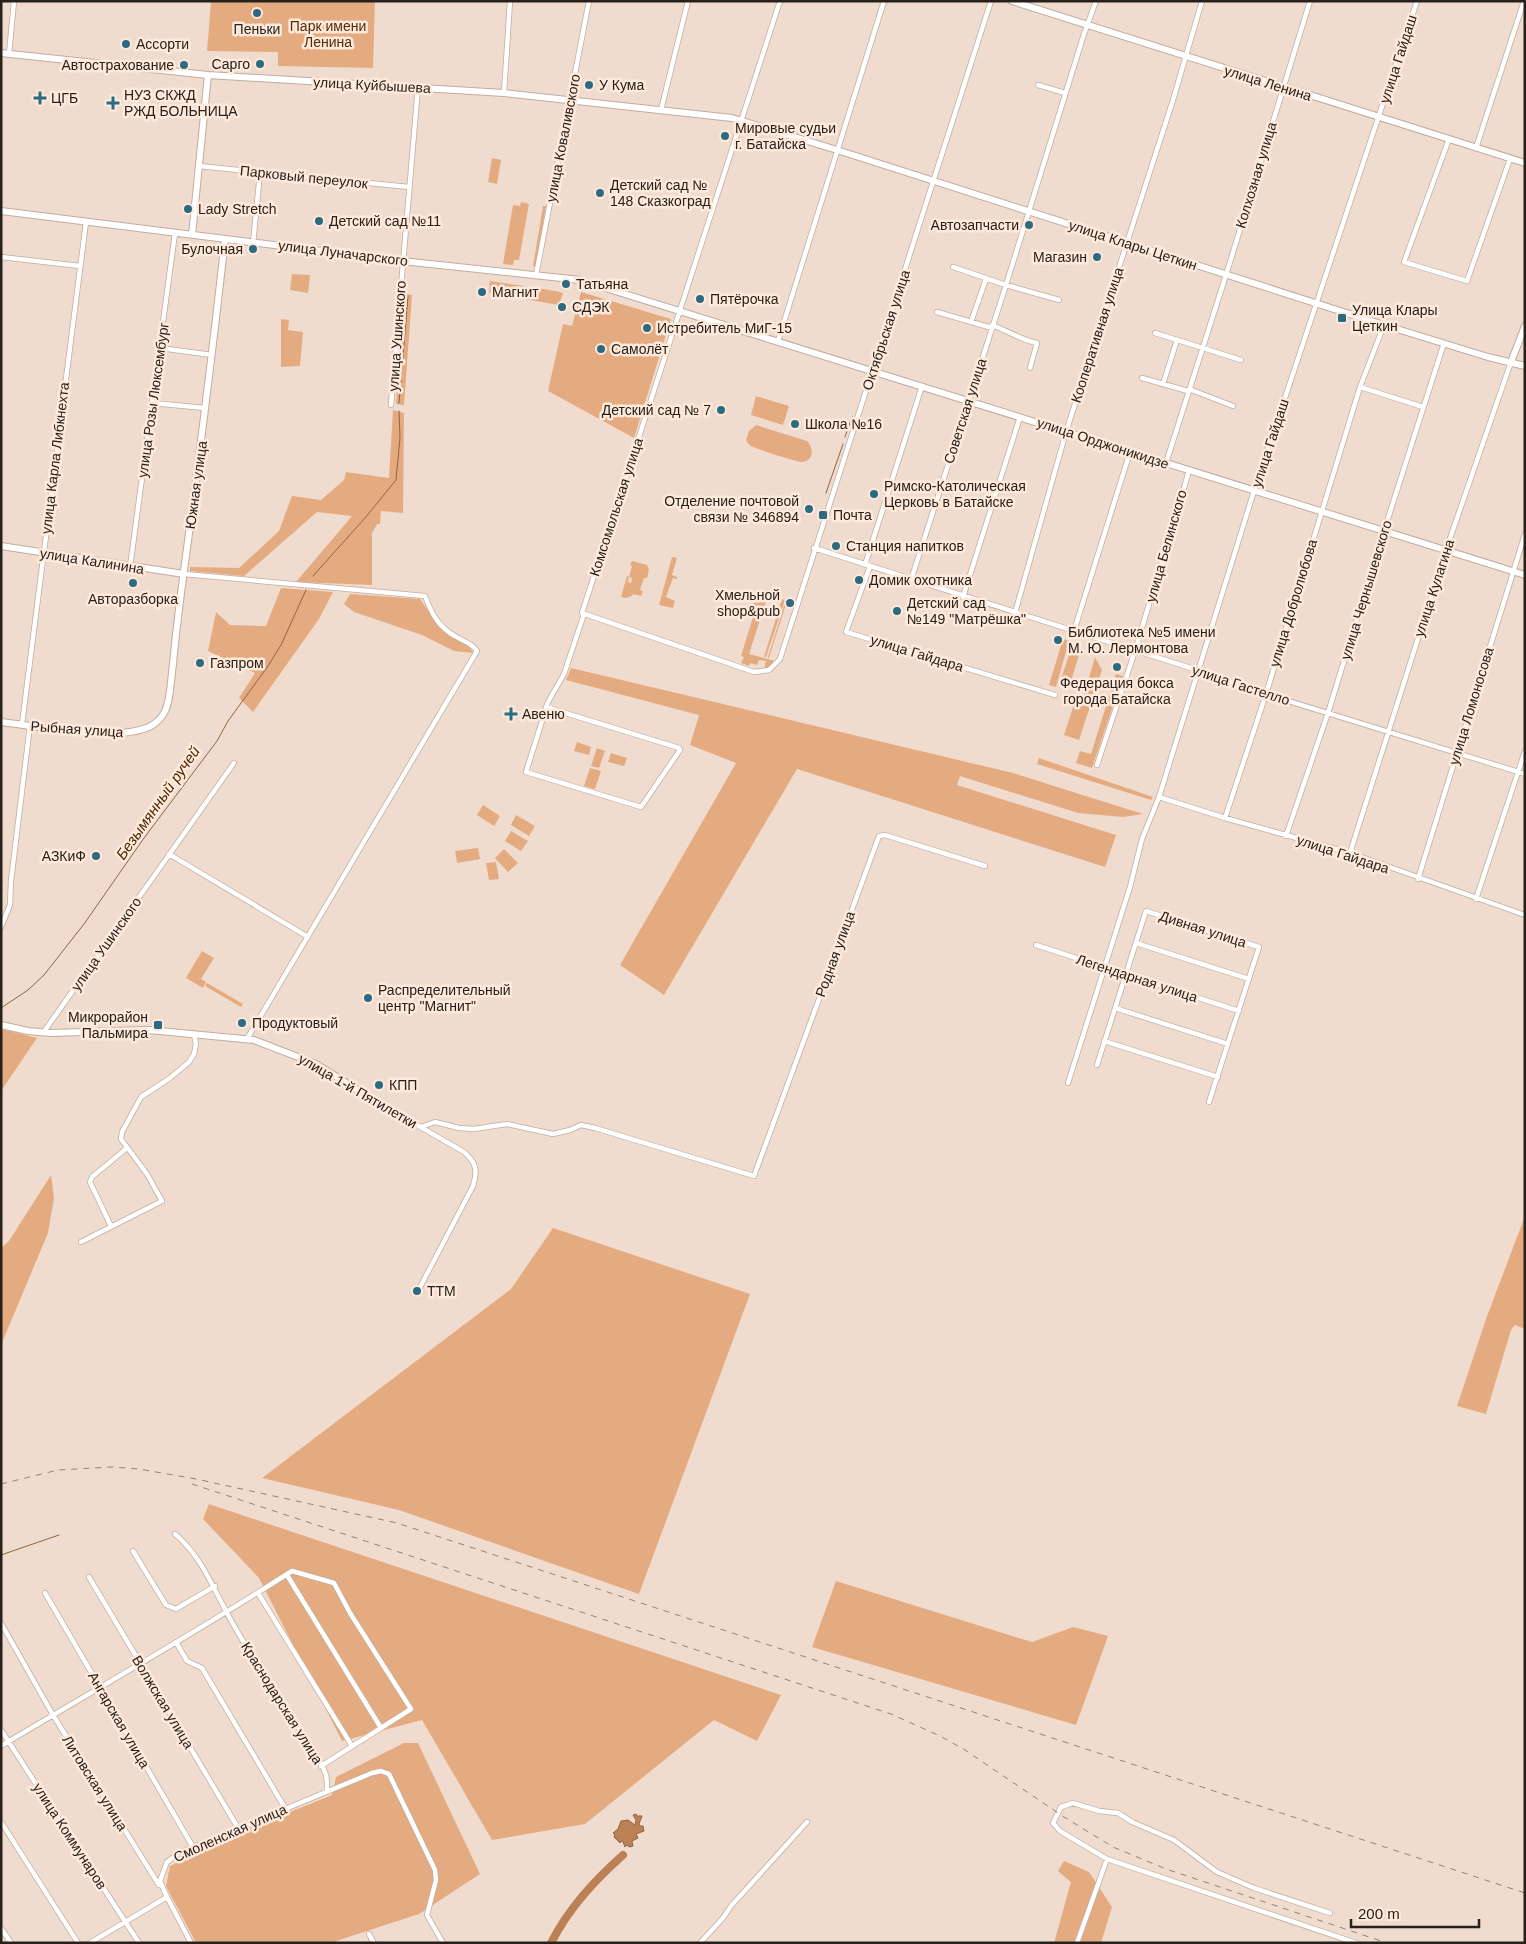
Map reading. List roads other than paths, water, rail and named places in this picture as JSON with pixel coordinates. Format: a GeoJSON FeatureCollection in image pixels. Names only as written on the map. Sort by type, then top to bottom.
{"type":"FeatureCollection","features":[{"type":"Feature","properties":{"kind":"street"},"geometry":{"type":"LineString","coordinates":[[9,54],[14,1]]}},
{"type":"Feature","properties":{"kind":"street"},"geometry":{"type":"LineString","coordinates":[[504,93],[510,1]]}},
{"type":"Feature","properties":{"kind":"street","name":"улица Коваливского"},"geometry":{"type":"LineString","coordinates":[[536,275],[589,1]]}},
{"type":"Feature","properties":{"kind":"street"},"geometry":{"type":"LineString","coordinates":[[661,110],[688,1]]}},
{"type":"Feature","properties":{"kind":"street","name":"Комсомольская улица"},"geometry":{"type":"LineString","coordinates":[[546,708],[679,748],[680,750],[641,806],[526,772],[546,708],[564,674],[605,540],[681,312],[780,1]]}},
{"type":"Feature","properties":{"kind":"street"},"geometry":{"type":"LineString","coordinates":[[778,341],[884,1]]}},
{"type":"Feature","properties":{"kind":"street","name":"Октябрьская улица"},"geometry":{"type":"LineString","coordinates":[[583,614],[754,672],[770,670],[780,659],[814,548],[935,181],[991,1]]}},
{"type":"Feature","properties":{"kind":"street","name":"улица Ленина"},"geometry":{"type":"LineString","coordinates":[[1012,1],[1525,164]]}},
{"type":"Feature","properties":{"kind":"street","name":"Советская улица"},"geometry":{"type":"LineString","coordinates":[[911,580],[1096,1]]}},
{"type":"Feature","properties":{"kind":"street","name":"Кооперативная улица"},"geometry":{"type":"LineString","coordinates":[[1015,613],[1066,432],[1173,100],[1202,1]]}},
{"type":"Feature","properties":{"kind":"street","name":"Колхозная улица"},"geometry":{"type":"LineString","coordinates":[[1166,463],[1310,1]]}},
{"type":"Feature","properties":{"kind":"street","name":"улица Гайдаш"},"geometry":{"type":"LineString","coordinates":[[1068,1083],[1130,887],[1142,839],[1159,797],[1254,491],[1417,1]]}},
{"type":"Feature","properties":{"kind":"street"},"geometry":{"type":"LineString","coordinates":[[1476,148],[1524,1]]}},
{"type":"Feature","properties":{"kind":"street","name":"улица Куйбышева"},"geometry":{"type":"LineString","coordinates":[[1,53],[208,75],[504,93],[742,120]]}},
{"type":"Feature","properties":{"kind":"street"},"geometry":{"type":"LineString","coordinates":[[192,235],[208,75]]}},
{"type":"Feature","properties":{"kind":"street"},"geometry":{"type":"LineString","coordinates":[[1038,85],[1065,94]]}},
{"type":"Feature","properties":{"kind":"street","name":"улица Ушинского"},"geometry":{"type":"LineString","coordinates":[[391,405],[418,87]]}},
{"type":"Feature","properties":{"kind":"street","name":"улица Клары Цеткин"},"geometry":{"type":"LineString","coordinates":[[742,120],[1384,325],[1525,366]]}},
{"type":"Feature","properties":{"kind":"street"},"geometry":{"type":"LineString","coordinates":[[1449,139],[1404,262],[1467,281],[1510,159]]}},
{"type":"Feature","properties":{"kind":"street","name":"Парковый переулок"},"geometry":{"type":"LineString","coordinates":[[199,166],[409,187]]}},
{"type":"Feature","properties":{"kind":"street"},"geometry":{"type":"LineString","coordinates":[[253,243],[260,173]]}},
{"type":"Feature","properties":{"kind":"street","name":"улица Луначарского"},"geometry":{"type":"LineString","coordinates":[[1,211],[402,261],[580,280],[681,312]]}},
{"type":"Feature","properties":{"kind":"street","name":"улица Карла Либкнехта"},"geometry":{"type":"LineString","coordinates":[[22,724],[42,553],[86,222]]}},
{"type":"Feature","properties":{"kind":"street","name":"улица Розы Люксембург"},"geometry":{"type":"LineString","coordinates":[[130,567],[175,233]]}},
{"type":"Feature","properties":{"kind":"street","name":"Южная улица"},"geometry":{"type":"LineString","coordinates":[[152,725],[163,715],[168,701],[225,239]]}},
{"type":"Feature","properties":{"kind":"street"},"geometry":{"type":"LineString","coordinates":[[1,257],[80,266]]}},
{"type":"Feature","properties":{"kind":"street"},"geometry":{"type":"LineString","coordinates":[[953,267],[1006,286],[1059,300]]}},
{"type":"Feature","properties":{"kind":"street"},"geometry":{"type":"LineString","coordinates":[[970,322],[986,278]]}},
{"type":"Feature","properties":{"kind":"street","name":"улица Орджоникидзе"},"geometry":{"type":"LineString","coordinates":[[681,312],[873,370],[1189,471],[1525,575]]}},
{"type":"Feature","properties":{"kind":"street"},"geometry":{"type":"LineString","coordinates":[[937,312],[970,322],[992,326],[1016,334],[1023,340],[1037,343],[1030,368]]}},
{"type":"Feature","properties":{"kind":"street","name":"улица Добролюбова"},"geometry":{"type":"LineString","coordinates":[[1225,818],[1266,694],[1360,387],[1384,325]]}},
{"type":"Feature","properties":{"kind":"street","name":"улица Кулагина"},"geometry":{"type":"LineString","coordinates":[[1350,853],[1446,550],[1525,326]]}},
{"type":"Feature","properties":{"kind":"street"},"geometry":{"type":"LineString","coordinates":[[1155,333],[1241,360]]}},
{"type":"Feature","properties":{"kind":"street"},"geometry":{"type":"LineString","coordinates":[[1163,384],[1177,340]]}},
{"type":"Feature","properties":{"kind":"street","name":"улица Чернышевского"},"geometry":{"type":"LineString","coordinates":[[1286,836],[1328,713],[1444,343]]}},
{"type":"Feature","properties":{"kind":"street"},"geometry":{"type":"LineString","coordinates":[[160,348],[212,355]]}},
{"type":"Feature","properties":{"kind":"street"},"geometry":{"type":"LineString","coordinates":[[1142,378],[1188,390],[1233,406]]}},
{"type":"Feature","properties":{"kind":"street"},"geometry":{"type":"LineString","coordinates":[[867,566],[922,386]]}},
{"type":"Feature","properties":{"kind":"street"},"geometry":{"type":"LineString","coordinates":[[1360,387],[1423,407]]}},
{"type":"Feature","properties":{"kind":"street"},"geometry":{"type":"LineString","coordinates":[[152,403],[205,408]]}},
{"type":"Feature","properties":{"kind":"street"},"geometry":{"type":"LineString","coordinates":[[963,597],[1020,417]]}},
{"type":"Feature","properties":{"kind":"street"},"geometry":{"type":"LineString","coordinates":[[1074,631],[1130,452]]}},
{"type":"Feature","properties":{"kind":"street","name":"улица Белинского"},"geometry":{"type":"LineString","coordinates":[[1097,764],[1136,651],[1189,471]]}},
{"type":"Feature","properties":{"kind":"street","name":"улица Ломоносова"},"geometry":{"type":"LineString","coordinates":[[1418,879],[1525,534]]}},
{"type":"Feature","properties":{"kind":"street","name":"улица Калинина"},"geometry":{"type":"LineString","coordinates":[[1,546],[184,574]]}},
{"type":"Feature","properties":{"kind":"street","name":"улица Гастелло"},"geometry":{"type":"LineString","coordinates":[[814,548],[1197,670],[1266,694],[1525,774]]}},
{"type":"Feature","properties":{"kind":"street","name":"улица Гайдара"},"geometry":{"type":"LineString","coordinates":[[867,566],[846,632],[1055,694]]}},
{"type":"Feature","properties":{"kind":"street"},"geometry":{"type":"LineString","coordinates":[[184,574],[424,596],[438,623],[454,636],[472,644],[477,651],[247,1039]]}},
{"type":"Feature","properties":{"kind":"street","name":"Рыбная улица"},"geometry":{"type":"LineString","coordinates":[[1,722],[119,734],[144,730],[152,725]]}},
{"type":"Feature","properties":{"kind":"street"},"geometry":{"type":"LineString","coordinates":[[1,927],[10,905],[10,881],[30,725]]}},
{"type":"Feature","properties":{"kind":"street"},"geometry":{"type":"LineString","coordinates":[[1476,899],[1525,751]]}},
{"type":"Feature","properties":{"kind":"street","name":"улица Ушинского"},"geometry":{"type":"LineString","coordinates":[[43,1033],[234,763]]}},
{"type":"Feature","properties":{"kind":"street","name":"улица Гайдара"},"geometry":{"type":"LineString","coordinates":[[1159,797],[1286,836],[1350,853],[1525,916]]}},
{"type":"Feature","properties":{"kind":"street","name":"Родная улица"},"geometry":{"type":"LineString","coordinates":[[421,1127],[435,1122],[459,1128],[474,1129],[507,1124],[553,1134],[581,1125],[754,1176],[879,836],[885,835],[985,866]]}},
{"type":"Feature","properties":{"kind":"street"},"geometry":{"type":"LineString","coordinates":[[169,854],[308,937]]}},
{"type":"Feature","properties":{"kind":"street","name":"Дивная улица"},"geometry":{"type":"LineString","coordinates":[[1097,1064],[1146,911],[1259,947],[1209,1102]]}},
{"type":"Feature","properties":{"kind":"street"},"geometry":{"type":"LineString","coordinates":[[1136,942],[1249,979]]}},
{"type":"Feature","properties":{"kind":"street","name":"Легендарная улица"},"geometry":{"type":"LineString","coordinates":[[1036,945],[1239,1011]]}},
{"type":"Feature","properties":{"kind":"street"},"geometry":{"type":"LineString","coordinates":[[1115,1008],[1228,1044]]}},
{"type":"Feature","properties":{"kind":"street","name":"улица 1-й Пятилетки"},"geometry":{"type":"LineString","coordinates":[[1,1025],[43,1033],[67,1034],[136,1030],[247,1039],[270,1044],[316,1064],[471,1158],[475,1164],[476,1177],[418,1291]]}},
{"type":"Feature","properties":{"kind":"street"},"geometry":{"type":"LineString","coordinates":[[81,1242],[162,1201],[147,1174],[121,1139],[122,1132],[141,1097],[190,1062],[196,1044],[194,1034]]}},
{"type":"Feature","properties":{"kind":"street"},"geometry":{"type":"LineString","coordinates":[[1104,1041],[1218,1077]]}},
{"type":"Feature","properties":{"kind":"street"},"geometry":{"type":"LineString","coordinates":[[111,1226],[90,1182],[92,1177],[127,1148]]}},
{"type":"Feature","properties":{"kind":"street","name":"Краснодарская улица"},"geometry":{"type":"LineString","coordinates":[[175,1534],[189,1548],[215,1586],[227,1613],[321,1766],[326,1776],[327,1790]]}},
{"type":"Feature","properties":{"kind":"street"},"geometry":{"type":"LineString","coordinates":[[133,1551],[166,1606],[176,1609],[215,1586]]}},
{"type":"Feature","properties":{"kind":"street"},"geometry":{"type":"LineString","coordinates":[[1,1746],[227,1613],[292,1571],[334,1583],[350,1613],[411,1709],[321,1766]]}},
{"type":"Feature","properties":{"kind":"street"},"geometry":{"type":"LineString","coordinates":[[287,1575],[381,1728]]}},
{"type":"Feature","properties":{"kind":"street","name":"Волжская улица"},"geometry":{"type":"LineString","coordinates":[[90,1577],[238,1828]]}},
{"type":"Feature","properties":{"kind":"street","name":"Ангарская улица"},"geometry":{"type":"LineString","coordinates":[[45,1593],[193,1847]]}},
{"type":"Feature","properties":{"kind":"street"},"geometry":{"type":"LineString","coordinates":[[258,1593],[352,1746]]}},
{"type":"Feature","properties":{"kind":"street","name":"Литовская улица"},"geometry":{"type":"LineString","coordinates":[[1,1623],[53,1715],[166,1897],[191,1943]]}},
{"type":"Feature","properties":{"kind":"street"},"geometry":{"type":"LineString","coordinates":[[176,1642],[187,1660],[202,1668],[285,1808]]}},
{"type":"Feature","properties":{"kind":"street","name":"улица Коммунаров"},"geometry":{"type":"LineString","coordinates":[[1,1730],[139,1943]]}},
{"type":"Feature","properties":{"kind":"street"},"geometry":{"type":"LineString","coordinates":[[327,1790],[372,1773],[381,1771],[388,1774],[435,1870],[436,1880],[427,1915],[443,1943]]}},
{"type":"Feature","properties":{"kind":"street","name":"Смоленская улица"},"geometry":{"type":"LineString","coordinates":[[166,1897],[160,1881],[167,1862],[179,1853],[327,1790]]}},
{"type":"Feature","properties":{"kind":"street"},"geometry":{"type":"LineString","coordinates":[[1330,1913],[1254,1888],[1217,1872],[1174,1840],[1132,1822],[1118,1813],[1099,1811],[1073,1803],[1061,1807],[1053,1823],[1060,1832],[1107,1859],[1356,1943]]}},
{"type":"Feature","properties":{"kind":"street"},"geometry":{"type":"LineString","coordinates":[[1,1822],[78,1943]]}},
{"type":"Feature","properties":{"kind":"street"},"geometry":{"type":"LineString","coordinates":[[700,1943],[723,1918],[730,1906],[807,1822]]}},
{"type":"Feature","properties":{"kind":"street"},"geometry":{"type":"LineString","coordinates":[[1077,1943],[1107,1859]]}},
{"type":"Feature","properties":{"kind":"street"},"geometry":{"type":"LineString","coordinates":[[90,1943],[166,1897]]}},
{"type":"Feature","properties":{"kind":"street"},"geometry":{"type":"LineString","coordinates":[[1,1928],[11,1943]]}},
{"type":"Feature","properties":{"kind":"street"},"geometry":{"type":"LineString","coordinates":[[369,1934],[374,1943]]}},
{"type":"Feature","properties":{"kind":"waterway"},"geometry":{"type":"LineString","coordinates":[[399,403],[408,296]]}},
{"type":"Feature","properties":{"kind":"waterway","name":"Безымянный ручей"},"geometry":{"type":"LineString","coordinates":[[313,576],[396,480],[400,438],[399,411]]}},
{"type":"Feature","properties":{"kind":"waterway"},"geometry":{"type":"LineString","coordinates":[[845,437],[852,417]]}},
{"type":"Feature","properties":{"kind":"waterway"},"geometry":{"type":"LineString","coordinates":[[826,493],[843,444]]}},
{"type":"Feature","properties":{"kind":"waterway","name":"Безымянный ручей"},"geometry":{"type":"LineString","coordinates":[[1,1008],[28,990],[44,975],[84,924],[144,838],[217,741],[228,721],[268,666],[281,645],[306,590]]}},
{"type":"Feature","properties":{"kind":"waterway"},"geometry":{"type":"LineString","coordinates":[[1,1555],[59,1535]]}},
{"type":"Feature","properties":{"kind":"waterway"},"geometry":{"type":"LineString","coordinates":[[551,1943],[566,1918],[583,1896],[623,1855]]}},
{"type":"Feature","properties":{"kind":"railway"},"geometry":{"type":"LineString","coordinates":[[1,1484],[58,1470],[112,1467],[139,1469],[196,1479],[397,1523],[1525,1893]]}},
{"type":"Feature","properties":{"kind":"railway"},"geometry":{"type":"LineString","coordinates":[[192,1484],[891,1714],[940,1736],[965,1750],[1064,1817],[1113,1847],[1166,1869],[1387,1943]]}},
{"type":"Feature","properties":{"kind":"place","name":"Пеньки"},"geometry":{"type":"Point","coordinates":[257,13]}},
{"type":"Feature","properties":{"kind":"place","name":"Ассорти"},"geometry":{"type":"Point","coordinates":[126,44]}},
{"type":"Feature","properties":{"kind":"place","name":"Сарго"},"geometry":{"type":"Point","coordinates":[260,64]}},
{"type":"Feature","properties":{"kind":"place","name":"Автострахование"},"geometry":{"type":"Point","coordinates":[184,65]}},
{"type":"Feature","properties":{"kind":"place","name":"У Кума"},"geometry":{"type":"Point","coordinates":[589,85]}},
{"type":"Feature","properties":{"kind":"place","name":"ЦГБ"},"geometry":{"type":"Point","coordinates":[40,98]}},
{"type":"Feature","properties":{"kind":"place","name":"НУЗ СКЖД РЖД БОЛЬНИЦА"},"geometry":{"type":"Point","coordinates":[113,103]}},
{"type":"Feature","properties":{"kind":"place","name":"Мировые судьи г. Батайска"},"geometry":{"type":"Point","coordinates":[725,136]}},
{"type":"Feature","properties":{"kind":"place","name":"Детский сад № 148 Сказкоград"},"geometry":{"type":"Point","coordinates":[600,193]}},
{"type":"Feature","properties":{"kind":"place","name":"Lady Stretch"},"geometry":{"type":"Point","coordinates":[188,209]}},
{"type":"Feature","properties":{"kind":"place","name":"Детский сад №11"},"geometry":{"type":"Point","coordinates":[319,221]}},
{"type":"Feature","properties":{"kind":"place","name":"Автозапчасти"},"geometry":{"type":"Point","coordinates":[1029,225]}},
{"type":"Feature","properties":{"kind":"place","name":"Булочная"},"geometry":{"type":"Point","coordinates":[253,249]}},
{"type":"Feature","properties":{"kind":"place","name":"Магазин"},"geometry":{"type":"Point","coordinates":[1097,257]}},
{"type":"Feature","properties":{"kind":"place","name":"Татьяна"},"geometry":{"type":"Point","coordinates":[566,284]}},
{"type":"Feature","properties":{"kind":"place","name":"Магнит"},"geometry":{"type":"Point","coordinates":[482,292]}},
{"type":"Feature","properties":{"kind":"place","name":"Пятёрочка"},"geometry":{"type":"Point","coordinates":[700,299]}},
{"type":"Feature","properties":{"kind":"place","name":"СДЭК"},"geometry":{"type":"Point","coordinates":[562,307]}},
{"type":"Feature","properties":{"kind":"place","name":"Улица Клары Цеткин"},"geometry":{"type":"Point","coordinates":[1342,318]}},
{"type":"Feature","properties":{"kind":"place","name":"Истребитель МиГ-15"},"geometry":{"type":"Point","coordinates":[647,328]}},
{"type":"Feature","properties":{"kind":"place","name":"Самолёт"},"geometry":{"type":"Point","coordinates":[601,349]}},
{"type":"Feature","properties":{"kind":"place","name":"Детский сад № 7"},"geometry":{"type":"Point","coordinates":[721,410]}},
{"type":"Feature","properties":{"kind":"place","name":"Школа №16"},"geometry":{"type":"Point","coordinates":[795,424]}},
{"type":"Feature","properties":{"kind":"place","name":"Римско-Католическая Церковь в Батайске"},"geometry":{"type":"Point","coordinates":[874,494]}},
{"type":"Feature","properties":{"kind":"place","name":"Отделение почтовой связи № 346894"},"geometry":{"type":"Point","coordinates":[809,509]}},
{"type":"Feature","properties":{"kind":"place","name":"Почта"},"geometry":{"type":"Point","coordinates":[823,515]}},
{"type":"Feature","properties":{"kind":"place","name":"Станция напитков"},"geometry":{"type":"Point","coordinates":[836,546]}},
{"type":"Feature","properties":{"kind":"place","name":"Домик охотника"},"geometry":{"type":"Point","coordinates":[859,580]}},
{"type":"Feature","properties":{"kind":"place","name":"Авторазборка"},"geometry":{"type":"Point","coordinates":[133,583]}},
{"type":"Feature","properties":{"kind":"place","name":"Хмельной shop&pub"},"geometry":{"type":"Point","coordinates":[790,603]}},
{"type":"Feature","properties":{"kind":"place","name":"Детский сад №149 \"Матрёшка\""},"geometry":{"type":"Point","coordinates":[897,611]}},
{"type":"Feature","properties":{"kind":"place","name":"Библиотека №5 имени М. Ю. Лермонтова"},"geometry":{"type":"Point","coordinates":[1058,640]}},
{"type":"Feature","properties":{"kind":"place","name":"Газпром"},"geometry":{"type":"Point","coordinates":[200,663]}},
{"type":"Feature","properties":{"kind":"place","name":"Федерация бокса города Батайска"},"geometry":{"type":"Point","coordinates":[1117,667]}},
{"type":"Feature","properties":{"kind":"place","name":"Авеню"},"geometry":{"type":"Point","coordinates":[511,714]}},
{"type":"Feature","properties":{"kind":"place","name":"АЗКиФ"},"geometry":{"type":"Point","coordinates":[96,856]}},
{"type":"Feature","properties":{"kind":"place","name":"Распределительный центр \"Магнит\""},"geometry":{"type":"Point","coordinates":[368,998]}},
{"type":"Feature","properties":{"kind":"place","name":"Продуктовый"},"geometry":{"type":"Point","coordinates":[242,1023]}},
{"type":"Feature","properties":{"kind":"place","name":"Микрорайон Пальмира"},"geometry":{"type":"Point","coordinates":[158,1025]}},
{"type":"Feature","properties":{"kind":"place","name":"КПП"},"geometry":{"type":"Point","coordinates":[379,1085]}},
{"type":"Feature","properties":{"kind":"place","name":"ТТМ"},"geometry":{"type":"Point","coordinates":[417,1291]}},
{"type":"Feature","properties":{"kind":"park label","name":"Парк имени Ленина"},"geometry":{"type":"Point","coordinates":[328,34]}}]}
